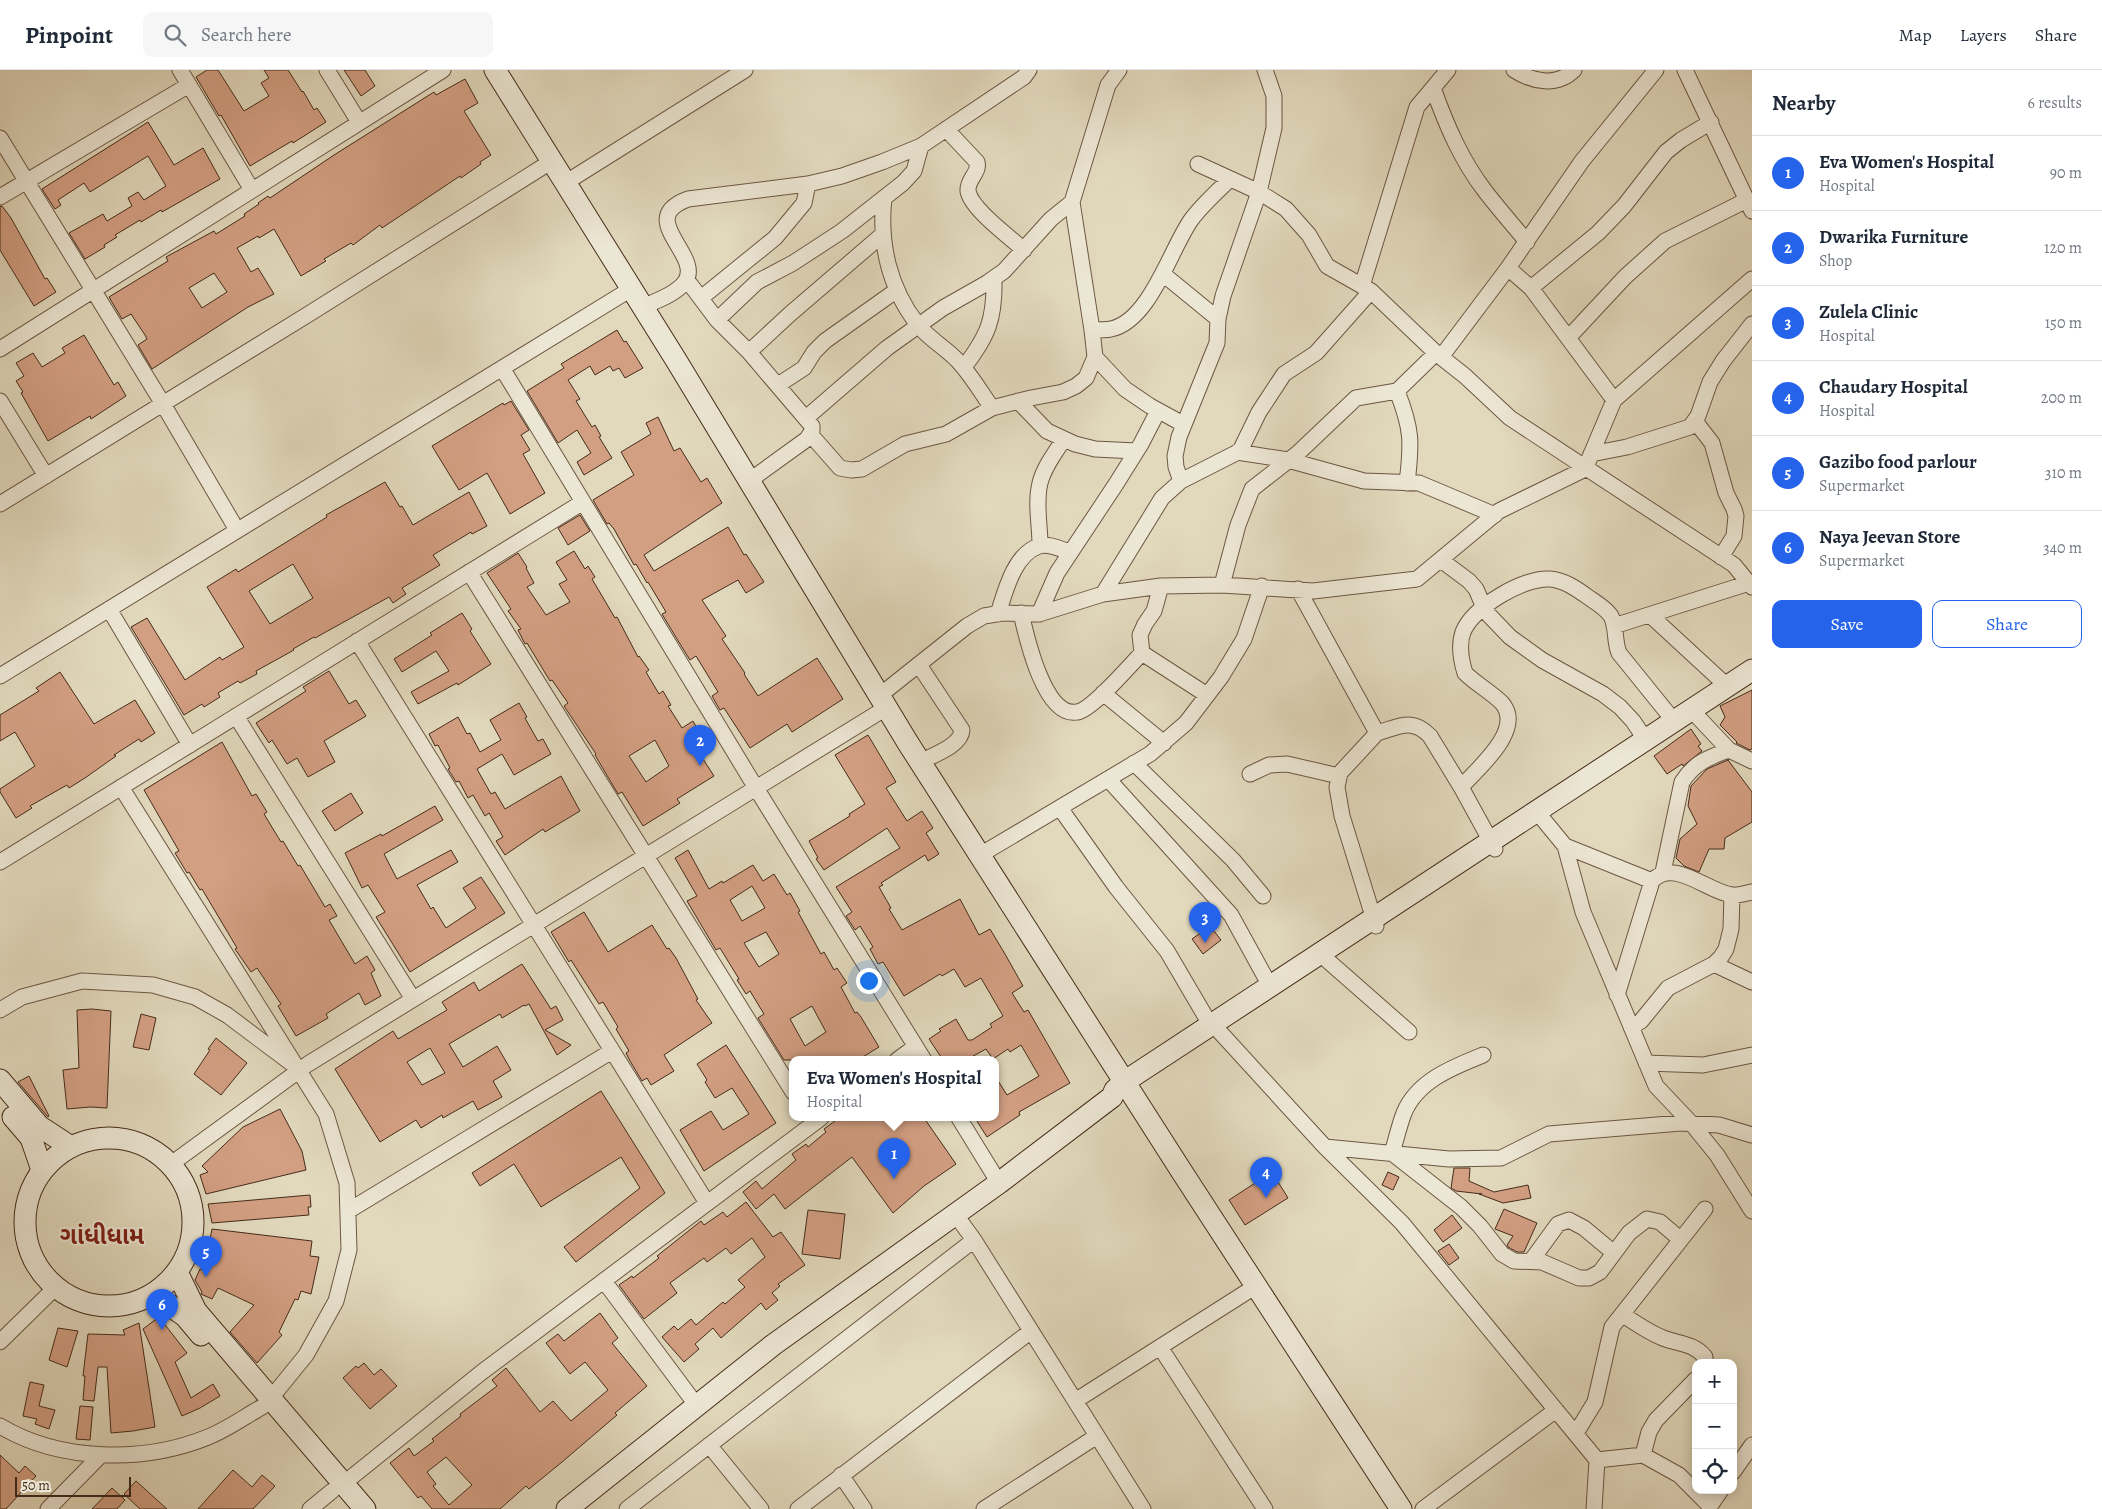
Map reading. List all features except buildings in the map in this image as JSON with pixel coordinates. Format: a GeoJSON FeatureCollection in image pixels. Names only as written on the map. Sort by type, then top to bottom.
{"type":"FeatureCollection","features":[{"type":"Feature","properties":{"kind":"street"},"geometry":{"type":"LineString","coordinates":[[180,70],[252,190]]}},
{"type":"Feature","properties":{"kind":"street"},"geometry":{"type":"LineString","coordinates":[[326,70],[360,122]]}},
{"type":"Feature","properties":{"kind":"street"},"geometry":{"type":"LineString","coordinates":[[0,349],[443,70]]}},
{"type":"Feature","properties":{"kind":"street"},"geometry":{"type":"LineString","coordinates":[[495,70],[920,762],[980,855],[1122,1090],[1256,1286],[1401,1509]]}},
{"type":"Feature","properties":{"kind":"street"},"geometry":{"type":"LineString","coordinates":[[565,183],[745,70]]}},
{"type":"Feature","properties":{"kind":"street"},"geometry":{"type":"LineString","coordinates":[[642,307],[680,288],[686,280],[688,273],[687,265],[667,226],[670,210],[678,203],[688,199],[808,184],[842,176],[882,162],[922,146],[1024,77],[1029,70]]}},
{"type":"Feature","properties":{"kind":"street"},"geometry":{"type":"LineString","coordinates":[[810,435],[840,468],[862,469],[906,444],[946,434],[992,408],[1063,392],[1076,386],[1086,378],[1095,357],[1072,202],[1108,85],[1119,70]]}},
{"type":"Feature","properties":{"kind":"street"},"geometry":{"type":"LineString","coordinates":[[1181,481],[1176,467],[1175,456],[1183,424],[1217,343],[1218,319],[1222,296],[1259,192],[1274,128],[1274,96],[1264,70]]}},
{"type":"Feature","properties":{"kind":"street"},"geometry":{"type":"LineString","coordinates":[[1514,70],[1521,75],[1540,81],[1566,78],[1574,70]]}},
{"type":"Feature","properties":{"kind":"street"},"geometry":{"type":"LineString","coordinates":[[1222,585],[1238,525],[1252,489],[1288,460],[1356,398],[1396,391],[1439,355],[1508,268],[1582,161],[1656,70]]}},
{"type":"Feature","properties":{"kind":"street"},"geometry":{"type":"LineString","coordinates":[[1568,337],[1625,277],[1665,241],[1750,206],[1685,70]]}},
{"type":"Feature","properties":{"kind":"street"},"geometry":{"type":"LineString","coordinates":[[1438,76],[1448,129],[1460,153],[1484,190],[1527,242]]}},
{"type":"Feature","properties":{"kind":"street"},"geometry":{"type":"LineString","coordinates":[[1103,594],[1162,498],[1181,481],[1240,451],[1258,412],[1284,374],[1316,353],[1367,288],[1417,107],[1438,76]]}},
{"type":"Feature","properties":{"kind":"street"},"geometry":{"type":"LineString","coordinates":[[0,197],[189,85]]}},
{"type":"Feature","properties":{"kind":"street"},"geometry":{"type":"LineString","coordinates":[[1532,288],[1598,233],[1624,206],[1666,152],[1681,140],[1711,122]]}},
{"type":"Feature","properties":{"kind":"street"},"geometry":{"type":"LineString","coordinates":[[946,129],[974,158],[978,165],[968,186],[971,197],[983,213],[1024,250]]}},
{"type":"Feature","properties":{"kind":"street"},"geometry":{"type":"LineString","coordinates":[[0,138],[163,404],[237,530]]}},
{"type":"Feature","properties":{"kind":"street"},"geometry":{"type":"LineString","coordinates":[[717,320],[757,282],[793,263],[834,236],[903,183],[914,170],[922,146]]}},
{"type":"Feature","properties":{"kind":"street"},"geometry":{"type":"LineString","coordinates":[[0,504],[552,161]]}},
{"type":"Feature","properties":{"kind":"street"},"geometry":{"type":"LineString","coordinates":[[1198,164],[1259,192],[1286,209],[1309,236],[1327,266],[1367,288],[1510,418],[1734,565],[1750,585],[1614,626]]}},
{"type":"Feature","properties":{"kind":"street"},"geometry":{"type":"LineString","coordinates":[[1092,330],[1113,329],[1129,320],[1147,300],[1163,274],[1190,221],[1230,179]]}},
{"type":"Feature","properties":{"kind":"street"},"geometry":{"type":"LineString","coordinates":[[701,298],[775,238],[804,203],[808,184]]}},
{"type":"Feature","properties":{"kind":"street"},"geometry":{"type":"LineString","coordinates":[[884,198],[881,222],[882,235],[889,268],[897,290],[918,326],[964,368],[992,408]]}},
{"type":"Feature","properties":{"kind":"street"},"geometry":{"type":"LineString","coordinates":[[806,418],[841,386],[918,326],[943,308],[1004,271],[1051,219],[1072,202]]}},
{"type":"Feature","properties":{"kind":"street"},"geometry":{"type":"LineString","coordinates":[[749,352],[882,235]]}},
{"type":"Feature","properties":{"kind":"street"},"geometry":{"type":"LineString","coordinates":[[1508,268],[1532,288],[1614,400]]}},
{"type":"Feature","properties":{"kind":"street"},"geometry":{"type":"LineString","coordinates":[[1163,274],[1218,319]]}},
{"type":"Feature","properties":{"kind":"street"},"geometry":{"type":"LineString","coordinates":[[964,368],[986,334],[995,300],[994,278]]}},
{"type":"Feature","properties":{"kind":"street"},"geometry":{"type":"LineString","coordinates":[[170,1164],[300,1070],[756,788],[883,702],[918,665],[967,626],[984,616],[1021,613],[1039,614],[1103,594],[1161,586],[1262,586],[1313,591],[1417,579],[1495,515],[1585,469],[1614,400],[1752,279]]}},
{"type":"Feature","properties":{"kind":"street"},"geometry":{"type":"LineString","coordinates":[[686,280],[717,320],[749,352],[812,426],[810,435],[749,481]]}},
{"type":"Feature","properties":{"kind":"street"},"geometry":{"type":"LineString","coordinates":[[0,676],[631,289]]}},
{"type":"Feature","properties":{"kind":"street"},"geometry":{"type":"LineString","coordinates":[[778,385],[804,368],[814,352],[825,341],[897,290]]}},
{"type":"Feature","properties":{"kind":"street"},"geometry":{"type":"LineString","coordinates":[[1591,454],[1627,447],[1686,429],[1696,421],[1710,382],[1723,361],[1752,324]]}},
{"type":"Feature","properties":{"kind":"street"},"geometry":{"type":"LineString","coordinates":[[1095,357],[1124,389],[1158,411],[1183,424]]}},
{"type":"Feature","properties":{"kind":"street"},"geometry":{"type":"LineString","coordinates":[[502,368],[756,788],[921,1056]]}},
{"type":"Feature","properties":{"kind":"street"},"geometry":{"type":"LineString","coordinates":[[1396,391],[1408,419],[1411,435],[1407,483]]}},
{"type":"Feature","properties":{"kind":"street"},"geometry":{"type":"LineString","coordinates":[[0,401],[46,476]]}},
{"type":"Feature","properties":{"kind":"street"},"geometry":{"type":"LineString","coordinates":[[1018,401],[1047,431],[1064,439],[1095,449],[1136,451]]}},
{"type":"Feature","properties":{"kind":"street"},"geometry":{"type":"LineString","coordinates":[[1039,614],[1057,573],[1069,552],[1136,451],[1158,411]]}},
{"type":"Feature","properties":{"kind":"street"},"geometry":{"type":"LineString","coordinates":[[1696,421],[1712,443],[1726,493],[1736,516],[1734,536],[1721,557]]}},
{"type":"Feature","properties":{"kind":"street"},"geometry":{"type":"LineString","coordinates":[[1040,545],[1038,495],[1040,483],[1046,468],[1064,439]]}},
{"type":"Feature","properties":{"kind":"street"},"geometry":{"type":"LineString","coordinates":[[1237,452],[1288,460],[1364,481],[1418,483],[1495,515]]}},
{"type":"Feature","properties":{"kind":"street"},"geometry":{"type":"LineString","coordinates":[[0,862],[583,502]]}},
{"type":"Feature","properties":{"kind":"street"},"geometry":{"type":"LineString","coordinates":[[998,614],[1009,577],[1029,551],[1040,545],[1052,546],[1069,552]]}},
{"type":"Feature","properties":{"kind":"street"},"geometry":{"type":"LineString","coordinates":[[1441,560],[1469,581],[1476,589],[1483,607],[1510,637],[1542,660],[1603,694],[1620,707],[1633,721],[1645,739]]}},
{"type":"Feature","properties":{"kind":"street"},"geometry":{"type":"LineString","coordinates":[[469,572],[789,1086]]}},
{"type":"Feature","properties":{"kind":"street"},"geometry":{"type":"LineString","coordinates":[[1461,787],[1496,750],[1508,726],[1508,714],[1502,704],[1465,673],[1460,647],[1463,632],[1472,618],[1483,607],[1530,582],[1551,579],[1575,588],[1611,616],[1614,626],[1615,645],[1619,653],[1674,721]]}},
{"type":"Feature","properties":{"kind":"street"},"geometry":{"type":"LineString","coordinates":[[1142,653],[1140,635],[1154,611],[1161,586]]}},
{"type":"Feature","properties":{"kind":"street"},"geometry":{"type":"LineString","coordinates":[[980,855],[1150,754],[1186,723],[1221,677],[1244,639],[1262,586]]}},
{"type":"Feature","properties":{"kind":"street"},"geometry":{"type":"LineString","coordinates":[[1298,589],[1377,733]]}},
{"type":"Feature","properties":{"kind":"street"},"geometry":{"type":"LineString","coordinates":[[109,609],[190,745]]}},
{"type":"Feature","properties":{"kind":"street"},"geometry":{"type":"LineString","coordinates":[[1021,613],[1030,650],[1042,685],[1059,705],[1068,711],[1077,712],[1089,706],[1142,653]]}},
{"type":"Feature","properties":{"kind":"street"},"geometry":{"type":"LineString","coordinates":[[1650,614],[1727,686]]}},
{"type":"Feature","properties":{"kind":"street"},"geometry":{"type":"LineString","coordinates":[[358,642],[707,1203]]}},
{"type":"Feature","properties":{"kind":"street"},"geometry":{"type":"LineString","coordinates":[[1142,653],[1207,695]]}},
{"type":"Feature","properties":{"kind":"street"},"geometry":{"type":"LineString","coordinates":[[918,665],[962,730],[962,734],[956,742],[920,762]]}},
{"type":"Feature","properties":{"kind":"street"},"geometry":{"type":"LineString","coordinates":[[1215,1028],[1270,986],[1375,922],[1493,845],[1645,739],[1752,670]]}},
{"type":"Feature","properties":{"kind":"street"},"geometry":{"type":"LineString","coordinates":[[1493,845],[1542,818],[1752,681]]}},
{"type":"Feature","properties":{"kind":"street"},"geometry":{"type":"LineString","coordinates":[[1103,693],[1164,743]]}},
{"type":"Feature","properties":{"kind":"street"},"geometry":{"type":"LineString","coordinates":[[236,716],[413,999]]}},
{"type":"Feature","properties":{"kind":"street"},"geometry":{"type":"LineString","coordinates":[[1697,716],[1729,750],[1752,762]]}},
{"type":"Feature","properties":{"kind":"street"},"geometry":{"type":"LineString","coordinates":[[1375,922],[1342,816],[1337,787],[1339,776],[1350,761],[1377,733],[1409,724],[1423,729],[1430,736],[1461,787],[1493,845]]}},
{"type":"Feature","properties":{"kind":"street"},"geometry":{"type":"LineString","coordinates":[[1617,995],[1657,877],[1682,782],[1688,772],[1696,765],[1729,750]]}},
{"type":"Feature","properties":{"kind":"street"},"geometry":{"type":"LineString","coordinates":[[1134,763],[1232,860],[1263,896]]}},
{"type":"Feature","properties":{"kind":"street"},"geometry":{"type":"LineString","coordinates":[[1250,774],[1269,766],[1287,764],[1339,776]]}},
{"type":"Feature","properties":{"kind":"street"},"geometry":{"type":"LineString","coordinates":[[1108,779],[1231,914],[1270,986]]}},
{"type":"Feature","properties":{"kind":"street"},"geometry":{"type":"LineString","coordinates":[[0,1426],[14,1434],[57,1450],[101,1455],[160,1451],[208,1437],[266,1403],[306,1355],[336,1301],[349,1250],[347,1183],[326,1114],[121,787]]}},
{"type":"Feature","properties":{"kind":"street"},"geometry":{"type":"LineString","coordinates":[[1060,808],[1116,887],[1167,951],[1215,1028],[1325,1147],[1402,1223],[1597,1460],[1594,1509]]}},
{"type":"Feature","properties":{"kind":"street"},"geometry":{"type":"LineString","coordinates":[[1542,818],[1565,846],[1583,912],[1656,1086],[1717,1156],[1752,1211]]}},
{"type":"Feature","properties":{"kind":"street"},"geometry":{"type":"LineString","coordinates":[[1565,846],[1657,877],[1675,873],[1732,895],[1752,892]]}},
{"type":"Feature","properties":{"kind":"street"},"geometry":{"type":"LineString","coordinates":[[1631,1027],[1641,1021],[1668,988],[1714,964],[1726,949],[1731,929],[1732,895]]}},
{"type":"Feature","properties":{"kind":"street"},"geometry":{"type":"LineString","coordinates":[[566,1509],[773,1345],[999,1183],[1122,1090],[1215,1028],[1327,960],[1375,922]]}},
{"type":"Feature","properties":{"kind":"street"},"geometry":{"type":"LineString","coordinates":[[1327,960],[1409,1032]]}},
{"type":"Feature","properties":{"kind":"street"},"geometry":{"type":"LineString","coordinates":[[1714,964],[1752,982]]}},
{"type":"Feature","properties":{"kind":"street"},"geometry":{"type":"LineString","coordinates":[[0,1010],[22,997],[82,981],[153,985],[194,997],[227,1015],[300,1070]]}},
{"type":"Feature","properties":{"kind":"street"},"geometry":{"type":"LineString","coordinates":[[903,1056],[915,1047]]}},
{"type":"Feature","properties":{"kind":"street"},"geometry":{"type":"LineString","coordinates":[[348,1212],[612,1051]]}},
{"type":"Feature","properties":{"kind":"street"},"geometry":{"type":"LineString","coordinates":[[1392,1153],[1405,1111],[1416,1093],[1432,1080],[1455,1066],[1483,1055]]}},
{"type":"Feature","properties":{"kind":"street"},"geometry":{"type":"LineString","coordinates":[[1646,1063],[1703,1066],[1752,1055]]}},
{"type":"Feature","properties":{"kind":"street"},"geometry":{"type":"LineString","coordinates":[[0,1080],[39,1126],[71,1146]]}},
{"type":"Feature","properties":{"kind":"street"},"geometry":{"type":"LineString","coordinates":[[0,1101],[31,1138],[42,1170]]}},
{"type":"Feature","properties":{"kind":"street"},"geometry":{"type":"LineString","coordinates":[[310,1509],[482,1372],[813,1121]]}},
{"type":"Feature","properties":{"kind":"street"},"geometry":{"type":"LineString","coordinates":[[961,1121],[999,1183]]}},
{"type":"Feature","properties":{"kind":"street"},"geometry":{"type":"LineString","coordinates":[[1325,1147],[1449,1159],[1501,1158],[1549,1134],[1691,1124],[1719,1125],[1752,1135]]}},
{"type":"Feature","properties":{"kind":"street"},"geometry":{"type":"LineString","coordinates":[[111,1138],[138,1143],[170,1164],[187,1190],[193,1224],[185,1259],[177,1272],[153,1294],[140,1301],[107,1307],[75,1300],[47,1281],[29,1252],[24,1220],[32,1187],[42,1170],[71,1146],[111,1138]]}},
{"type":"Feature","properties":{"kind":"street"},"geometry":{"type":"LineString","coordinates":[[1392,1153],[1461,1206],[1508,1259],[1514,1261],[1531,1261],[1548,1265],[1579,1278],[1589,1278],[1600,1272],[1630,1233],[1647,1219],[1660,1222],[1680,1239]]}},
{"type":"Feature","properties":{"kind":"street"},"geometry":{"type":"LineString","coordinates":[[1576,1434],[1594,1402],[1612,1328],[1705,1209]]}},
{"type":"Feature","properties":{"kind":"street"},"geometry":{"type":"LineString","coordinates":[[955,1214],[974,1240],[1143,1509]]}},
{"type":"Feature","properties":{"kind":"street"},"geometry":{"type":"LineString","coordinates":[[1531,1261],[1558,1224],[1569,1220],[1584,1228],[1614,1253]]}},
{"type":"Feature","properties":{"kind":"street"},"geometry":{"type":"LineString","coordinates":[[627,1509],[974,1240]]}},
{"type":"Feature","properties":{"kind":"street"},"geometry":{"type":"LineString","coordinates":[[177,1272],[196,1311],[266,1403]]}},
{"type":"Feature","properties":{"kind":"street"},"geometry":{"type":"LineString","coordinates":[[604,1281],[696,1406]]}},
{"type":"Feature","properties":{"kind":"street"},"geometry":{"type":"LineString","coordinates":[[1075,1401],[1256,1286]]}},
{"type":"Feature","properties":{"kind":"street"},"geometry":{"type":"LineString","coordinates":[[0,1342],[55,1288]]}},
{"type":"Feature","properties":{"kind":"street"},"geometry":{"type":"LineString","coordinates":[[153,1294],[185,1316],[266,1403],[338,1487],[365,1509]]}},
{"type":"Feature","properties":{"kind":"street"},"geometry":{"type":"LineString","coordinates":[[1622,1314],[1665,1339],[1694,1347],[1705,1359]]}},
{"type":"Feature","properties":{"kind":"street"},"geometry":{"type":"LineString","coordinates":[[798,1509],[1031,1331]]}},
{"type":"Feature","properties":{"kind":"street"},"geometry":{"type":"LineString","coordinates":[[1160,1347],[1265,1509]]}},
{"type":"Feature","properties":{"kind":"street"},"geometry":{"type":"LineString","coordinates":[[1643,1455],[1649,1432],[1656,1420],[1692,1383]]}},
{"type":"Feature","properties":{"kind":"street"},"geometry":{"type":"LineString","coordinates":[[1423,1509],[1556,1410]]}},
{"type":"Feature","properties":{"kind":"street"},"geometry":{"type":"LineString","coordinates":[[984,1509],[1097,1436]]}},
{"type":"Feature","properties":{"kind":"street"},"geometry":{"type":"LineString","coordinates":[[709,1445],[761,1509]]}},
{"type":"Feature","properties":{"kind":"street"},"geometry":{"type":"LineString","coordinates":[[1737,1467],[1752,1446]]}},
{"type":"Feature","properties":{"kind":"street"},"geometry":{"type":"LineString","coordinates":[[48,1509],[101,1455]]}},
{"type":"Feature","properties":{"kind":"street"},"geometry":{"type":"LineString","coordinates":[[1597,1460],[1643,1455],[1679,1475],[1710,1508],[1719,1494]]}},
{"type":"Feature","properties":{"kind":"street"},"geometry":{"type":"LineString","coordinates":[[841,1475],[864,1509]]}},
{"type":"Feature","properties":{"kind":"street"},"geometry":{"type":"LineString","coordinates":[[338,1487],[347,1509]]}},
{"type":"Feature","properties":{"kind":"place","name":"Dwarika Furniture"},"geometry":{"type":"Point","coordinates":[700,766]}},
{"type":"Feature","properties":{"kind":"place","name":"Zulela Clinic"},"geometry":{"type":"Point","coordinates":[1205,943]}},
{"type":"Feature","properties":{"kind":"place","name":"Eva Women's Hospital"},"geometry":{"type":"Point","coordinates":[894,1179]}},
{"type":"Feature","properties":{"kind":"place","name":"Chaudary Hospital"},"geometry":{"type":"Point","coordinates":[1266,1198]}},
{"type":"Feature","properties":{"kind":"place","name":"Gazibo food parlour"},"geometry":{"type":"Point","coordinates":[206,1277]}},
{"type":"Feature","properties":{"kind":"place","name":"Naya Jeevan Store"},"geometry":{"type":"Point","coordinates":[162,1330]}},
{"type":"Feature","properties":{"kind":"district","name":"ગાંધીધામ"},"geometry":{"type":"Point","coordinates":[102,1236]}}]}
